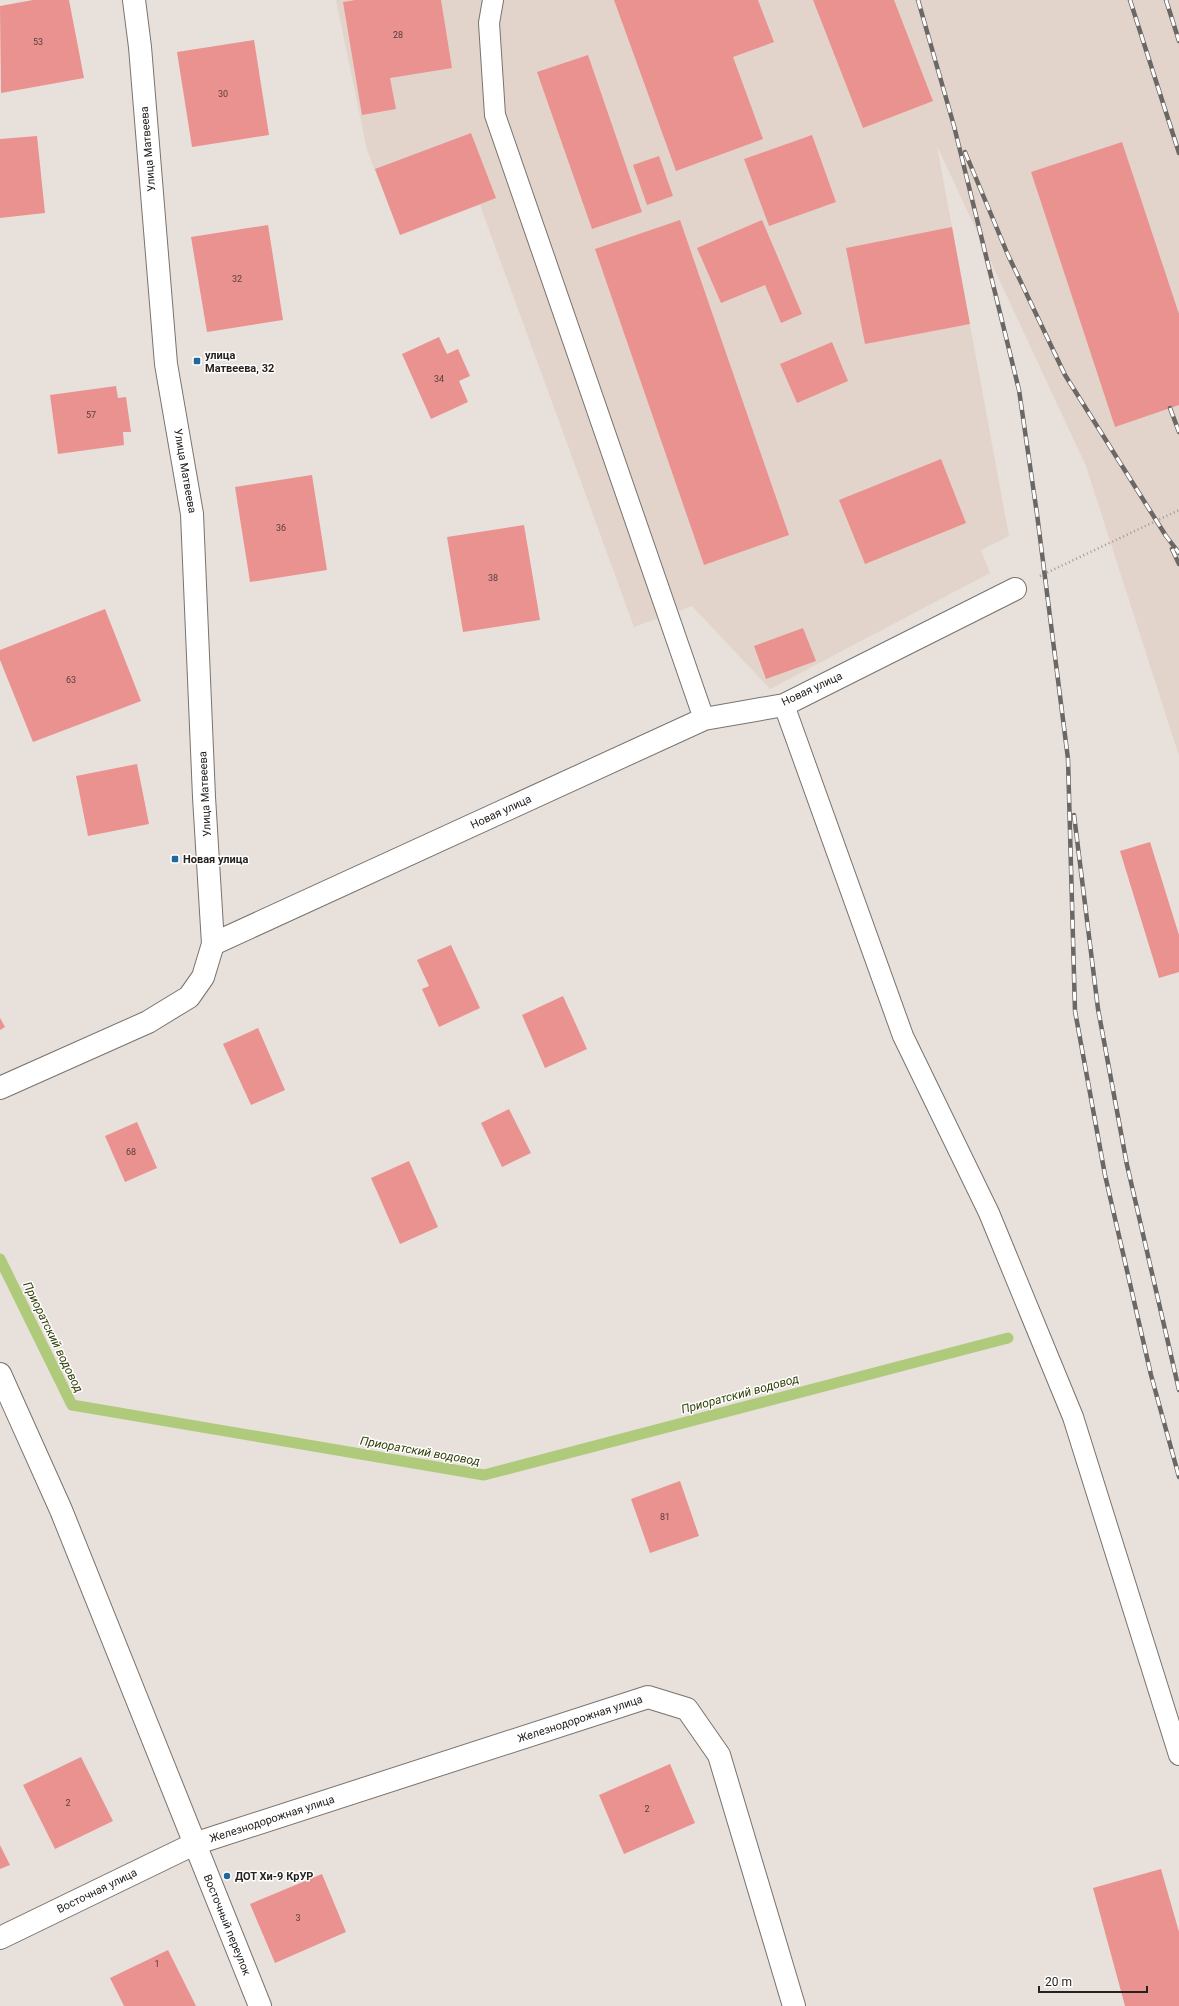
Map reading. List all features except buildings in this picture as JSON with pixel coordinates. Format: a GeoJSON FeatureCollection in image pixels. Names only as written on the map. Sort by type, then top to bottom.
{"type":"FeatureCollection","features":[{"type":"Feature","properties":{"kind":"street","name":"Улица Матвеева"},"geometry":{"type":"LineString","coordinates":[[134,0],[140,47],[166,364],[192,514],[204,797],[213,944]]}},
{"type":"Feature","properties":{"kind":"street","name":"Новая улица"},"geometry":{"type":"LineString","coordinates":[[213,944],[704,719],[784,705],[1015,589]]}},
{"type":"Feature","properties":{"kind":"street"},"geometry":{"type":"LineString","coordinates":[[0,1088],[148,1022],[189,997],[203,977],[213,944]]}},
{"type":"Feature","properties":{"kind":"street","name":"Восточный переулок"},"geometry":{"type":"LineString","coordinates":[[0,1374],[61,1510],[260,2006]]}},
{"type":"Feature","properties":{"kind":"street","name":"Железнодорожная улица"},"geometry":{"type":"LineString","coordinates":[[194,1844],[648,1697],[687,1709],[719,1755],[794,2006]]}},
{"type":"Feature","properties":{"kind":"street","name":"Восточная улица"},"geometry":{"type":"LineString","coordinates":[[0,1938],[194,1844]]}},
{"type":"Feature","properties":{"kind":"lane"},"geometry":{"type":"LineString","coordinates":[[493,0],[489,23],[495,115],[704,719]]}},
{"type":"Feature","properties":{"kind":"lane"},"geometry":{"type":"LineString","coordinates":[[784,705],[903,1036],[989,1213],[1073,1417],[1179,1755]]}},
{"type":"Feature","properties":{"kind":"path"},"geometry":{"type":"LineString","coordinates":[[1015,589],[1179,510]]}},
{"type":"Feature","properties":{"kind":"shaded area"},"geometry":{"type":"Polygon","coordinates":[[[336,0],[1179,0],[1179,756],[1086,466],[937,146],[1009,536],[981,550],[990,573],[770,689],[692,606],[634,627],[480,205],[400,235],[367,150],[336,0]]]}},
{"type":"Feature","properties":{"kind":"waterway","name":"Приоратский водовод"},"geometry":{"type":"LineString","coordinates":[[0,1259],[72,1405],[484,1475],[1008,1338]]}},
{"type":"Feature","properties":{"kind":"railway"},"geometry":{"type":"LineString","coordinates":[[918,0],[954,126],[1019,390],[1037,514],[1068,759],[1075,1011],[1105,1175],[1151,1375],[1179,1477]]}},
{"type":"Feature","properties":{"kind":"railway"},"geometry":{"type":"LineString","coordinates":[[1130,0],[1179,153]]}},
{"type":"Feature","properties":{"kind":"railway"},"geometry":{"type":"LineString","coordinates":[[1166,0],[1179,41]]}},
{"type":"Feature","properties":{"kind":"railway"},"geometry":{"type":"LineString","coordinates":[[965,152],[1008,255],[1065,375],[1166,536],[1179,553]]}},
{"type":"Feature","properties":{"kind":"railway"},"geometry":{"type":"LineString","coordinates":[[1170,408],[1179,432]]}},
{"type":"Feature","properties":{"kind":"railway"},"geometry":{"type":"LineString","coordinates":[[1172,549],[1179,564]]}},
{"type":"Feature","properties":{"kind":"railway"},"geometry":{"type":"LineString","coordinates":[[1074,815],[1098,1009],[1127,1165],[1179,1390]]}},
{"type":"Feature","properties":{"kind":"place","name":"улица Матвеева, 32"},"geometry":{"type":"Point","coordinates":[197,361]}},
{"type":"Feature","properties":{"kind":"place","name":"Новая улица"},"geometry":{"type":"Point","coordinates":[175,859]}},
{"type":"Feature","properties":{"kind":"place","name":"ДОТ Хи-9 КрУР"},"geometry":{"type":"Point","coordinates":[227,1876]}}]}
